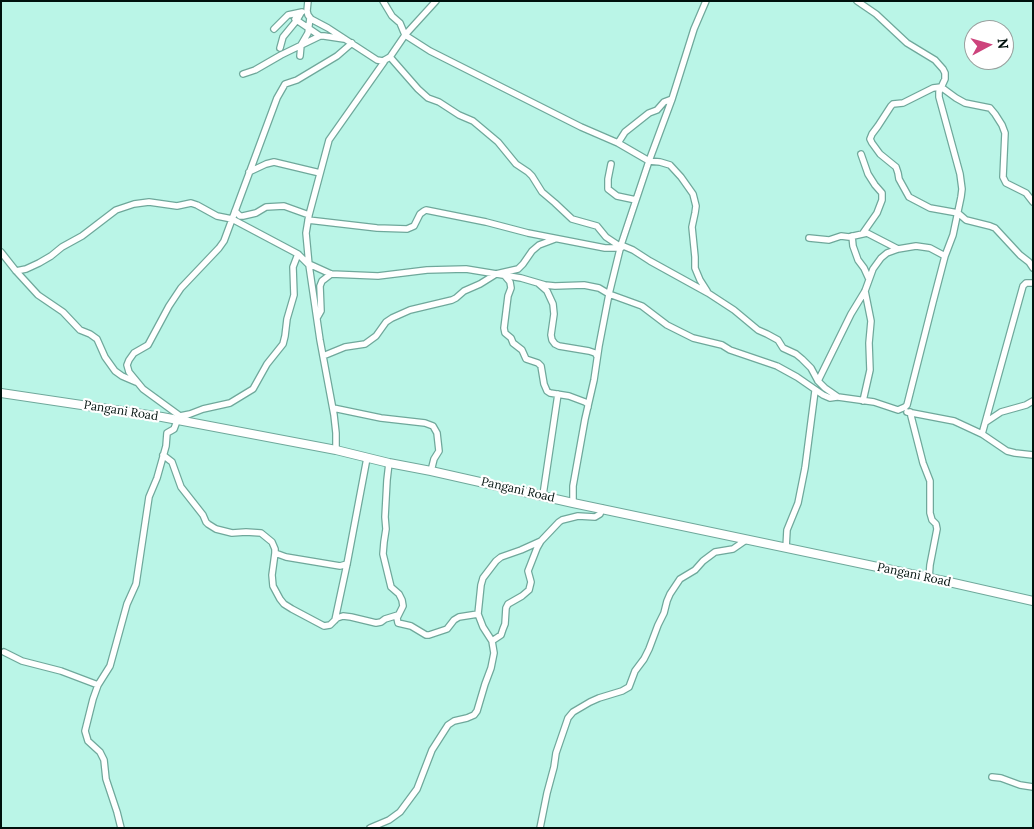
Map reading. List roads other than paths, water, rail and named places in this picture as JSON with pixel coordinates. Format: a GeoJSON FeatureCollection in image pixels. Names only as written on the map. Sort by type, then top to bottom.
{"type":"FeatureCollection","features":[{"type":"Feature","properties":{"kind":"main road","name":"Pangani Road"},"geometry":{"type":"LineString","coordinates":[[1,393],[179,418],[194,423],[336,450],[389,464],[431,471],[1033,601]]}},
{"type":"Feature","properties":{"kind":"street"},"geometry":{"type":"LineString","coordinates":[[280,48],[283,38],[304,12],[308,1]]}},
{"type":"Feature","properties":{"kind":"street"},"geometry":{"type":"LineString","coordinates":[[383,1],[392,16],[400,23],[405,35],[430,51],[581,127],[618,143],[649,161],[660,162],[670,166],[693,194],[696,206],[692,227],[695,268],[708,293]]}},
{"type":"Feature","properties":{"kind":"street"},"geometry":{"type":"LineString","coordinates":[[304,12],[310,18],[377,60],[383,61],[390,57],[405,35],[436,1]]}},
{"type":"Feature","properties":{"kind":"street"},"geometry":{"type":"LineString","coordinates":[[573,503],[573,486],[597,356],[621,246],[694,29],[706,1]]}},
{"type":"Feature","properties":{"kind":"street"},"geometry":{"type":"LineString","coordinates":[[857,1],[876,14],[907,43],[935,60],[943,69],[945,80],[939,97],[960,174],[962,189],[953,235],[945,256],[909,401],[905,407],[898,410]]}},
{"type":"Feature","properties":{"kind":"street"},"geometry":{"type":"LineString","coordinates":[[274,29],[288,15],[304,12]]}},
{"type":"Feature","properties":{"kind":"street"},"geometry":{"type":"LineString","coordinates":[[288,15],[320,36],[344,39]]}},
{"type":"Feature","properties":{"kind":"street"},"geometry":{"type":"LineString","coordinates":[[300,56],[301,45],[309,30],[310,18]]}},
{"type":"Feature","properties":{"kind":"street"},"geometry":{"type":"LineString","coordinates":[[243,74],[255,70],[320,36]]}},
{"type":"Feature","properties":{"kind":"street"},"geometry":{"type":"LineString","coordinates":[[179,418],[138,383],[129,372],[129,360],[134,353],[148,345],[181,288],[224,241],[277,98],[285,84],[297,80],[338,56],[352,43]]}},
{"type":"Feature","properties":{"kind":"street"},"geometry":{"type":"LineString","coordinates":[[390,57],[428,98],[473,121],[496,140],[516,164],[532,176],[546,196],[572,220],[597,226],[606,237],[621,246],[633,250],[734,310],[758,330],[778,340],[784,348],[802,359],[811,368],[824,388],[838,397]]}},
{"type":"Feature","properties":{"kind":"street"},"geometry":{"type":"LineString","coordinates":[[336,450],[333,408],[317,319],[306,233],[308,217],[329,140],[383,61]]}},
{"type":"Feature","properties":{"kind":"street"},"geometry":{"type":"LineString","coordinates":[[1033,202],[1026,193],[1006,183],[1003,177],[1005,133],[1002,124],[995,114],[990,108],[965,102],[941,87],[933,88],[903,103],[893,104],[872,134],[870,139],[880,154],[896,167],[899,179],[909,197],[930,208],[958,213],[966,220],[995,228],[1033,268]]}},
{"type":"Feature","properties":{"kind":"street"},"geometry":{"type":"LineString","coordinates":[[618,143],[625,132],[672,98]]}},
{"type":"Feature","properties":{"kind":"street"},"geometry":{"type":"LineString","coordinates":[[861,154],[868,174],[882,193],[882,200],[877,213],[863,233]]}},
{"type":"Feature","properties":{"kind":"street"},"geometry":{"type":"LineString","coordinates":[[249,172],[274,162],[320,173]]}},
{"type":"Feature","properties":{"kind":"street"},"geometry":{"type":"LineString","coordinates":[[611,164],[608,189],[617,196],[636,200]]}},
{"type":"Feature","properties":{"kind":"street"},"geometry":{"type":"LineString","coordinates":[[16,272],[39,264],[62,246],[82,236],[116,210],[140,202],[177,206],[191,203],[217,216],[232,219],[298,254],[309,264],[331,274],[378,276],[420,270],[460,269],[522,278],[539,284],[592,286],[599,288],[609,294],[642,306],[667,325],[693,338],[722,345],[730,350],[777,366],[797,377],[822,395],[830,398],[838,397],[874,402],[898,410],[954,421],[982,434],[1007,451],[1015,454],[1033,455]]}},
{"type":"Feature","properties":{"kind":"street"},"geometry":{"type":"LineString","coordinates":[[235,211],[240,216],[243,216],[256,214],[266,207],[288,206],[308,217],[377,228],[407,229],[414,226],[420,214],[426,210],[605,248],[621,246]]}},
{"type":"Feature","properties":{"kind":"street"},"geometry":{"type":"LineString","coordinates":[[809,238],[829,240],[863,233],[870,234],[898,248]]}},
{"type":"Feature","properties":{"kind":"street"},"geometry":{"type":"LineString","coordinates":[[852,236],[858,260],[869,280]]}},
{"type":"Feature","properties":{"kind":"street"},"geometry":{"type":"LineString","coordinates":[[323,356],[345,347],[365,344],[376,336],[386,322],[392,318],[410,310],[452,300],[464,291],[496,274],[518,269],[539,245],[557,239]]}},
{"type":"Feature","properties":{"kind":"street"},"geometry":{"type":"LineString","coordinates":[[818,381],[851,314],[865,291],[873,269],[881,258],[898,248],[916,246],[930,248],[945,256]]}},
{"type":"Feature","properties":{"kind":"street"},"geometry":{"type":"LineString","coordinates":[[1,252],[16,272],[38,295],[63,312],[80,330],[97,339],[105,357],[115,371],[138,383]]}},
{"type":"Feature","properties":{"kind":"street"},"geometry":{"type":"LineString","coordinates":[[121,828],[106,778],[104,760],[100,752],[88,741],[85,731],[92,699],[110,666],[127,604],[136,584],[149,496],[157,478],[166,446],[167,434],[175,427],[179,418],[203,409],[230,403],[253,389],[286,336],[287,319],[294,295],[293,267],[298,254]]}},
{"type":"Feature","properties":{"kind":"street"},"geometry":{"type":"LineString","coordinates":[[317,319],[321,311],[320,286],[322,281],[331,274]]}},
{"type":"Feature","properties":{"kind":"street"},"geometry":{"type":"LineString","coordinates":[[504,275],[510,282],[511,288],[508,296],[505,333],[522,350],[526,359],[541,366],[546,389],[550,393],[569,396],[585,402],[588,404],[588,407]]}},
{"type":"Feature","properties":{"kind":"street"},"geometry":{"type":"LineString","coordinates":[[982,434],[1023,286],[1026,283],[1033,283]]}},
{"type":"Feature","properties":{"kind":"street"},"geometry":{"type":"LineString","coordinates":[[539,284],[547,291],[553,304],[554,314],[551,335],[555,344],[590,351],[597,356]]}},
{"type":"Feature","properties":{"kind":"street"},"geometry":{"type":"LineString","coordinates":[[863,401],[870,370],[869,343],[871,321],[865,291]]}},
{"type":"Feature","properties":{"kind":"street"},"geometry":{"type":"LineString","coordinates":[[786,548],[787,530],[798,503],[806,468],[815,391]]}},
{"type":"Feature","properties":{"kind":"street"},"geometry":{"type":"LineString","coordinates":[[543,495],[558,394]]}},
{"type":"Feature","properties":{"kind":"street"},"geometry":{"type":"LineString","coordinates":[[986,422],[1001,412],[1026,405],[1033,400]]}},
{"type":"Feature","properties":{"kind":"street"},"geometry":{"type":"LineString","coordinates":[[333,408],[433,426],[439,451],[434,459],[431,471]]}},
{"type":"Feature","properties":{"kind":"street"},"geometry":{"type":"LineString","coordinates":[[910,412],[923,463],[930,481],[930,513],[937,529],[929,579]]}},
{"type":"Feature","properties":{"kind":"street"},"geometry":{"type":"LineString","coordinates":[[163,455],[172,462],[181,487],[204,514],[208,524],[216,529],[232,533],[261,534],[272,542],[275,549],[273,586],[280,599],[292,610],[324,626],[330,625],[343,616],[379,623],[398,614]]}},
{"type":"Feature","properties":{"kind":"street"},"geometry":{"type":"LineString","coordinates":[[335,620],[348,564],[367,458]]}},
{"type":"Feature","properties":{"kind":"street"},"geometry":{"type":"LineString","coordinates":[[389,464],[383,554],[391,587],[399,594],[402,600],[403,606],[396,620],[398,623],[411,626],[429,635],[447,629],[454,620],[478,614]]}},
{"type":"Feature","properties":{"kind":"street"},"geometry":{"type":"LineString","coordinates":[[492,641],[504,629],[508,604],[519,599],[529,590],[531,582],[528,571],[541,541],[562,520],[578,516],[595,516],[600,514],[602,508]]}},
{"type":"Feature","properties":{"kind":"street"},"geometry":{"type":"LineString","coordinates":[[540,828],[558,747],[568,718],[573,712],[590,702],[629,687],[635,671],[649,649],[667,601],[680,579],[695,570],[715,552],[733,549],[746,540]]}},
{"type":"Feature","properties":{"kind":"street"},"geometry":{"type":"LineString","coordinates":[[370,828],[397,815],[405,805],[417,789],[432,750],[448,725],[474,715],[478,711],[494,653],[492,641],[483,627],[478,614],[483,578],[496,560],[541,541]]}},
{"type":"Feature","properties":{"kind":"street"},"geometry":{"type":"LineString","coordinates":[[275,553],[340,566],[348,564]]}},
{"type":"Feature","properties":{"kind":"street"},"geometry":{"type":"LineString","coordinates":[[4,652],[22,660],[61,671],[98,685]]}},
{"type":"Feature","properties":{"kind":"street"},"geometry":{"type":"LineString","coordinates":[[992,777],[1033,787]]}}]}
